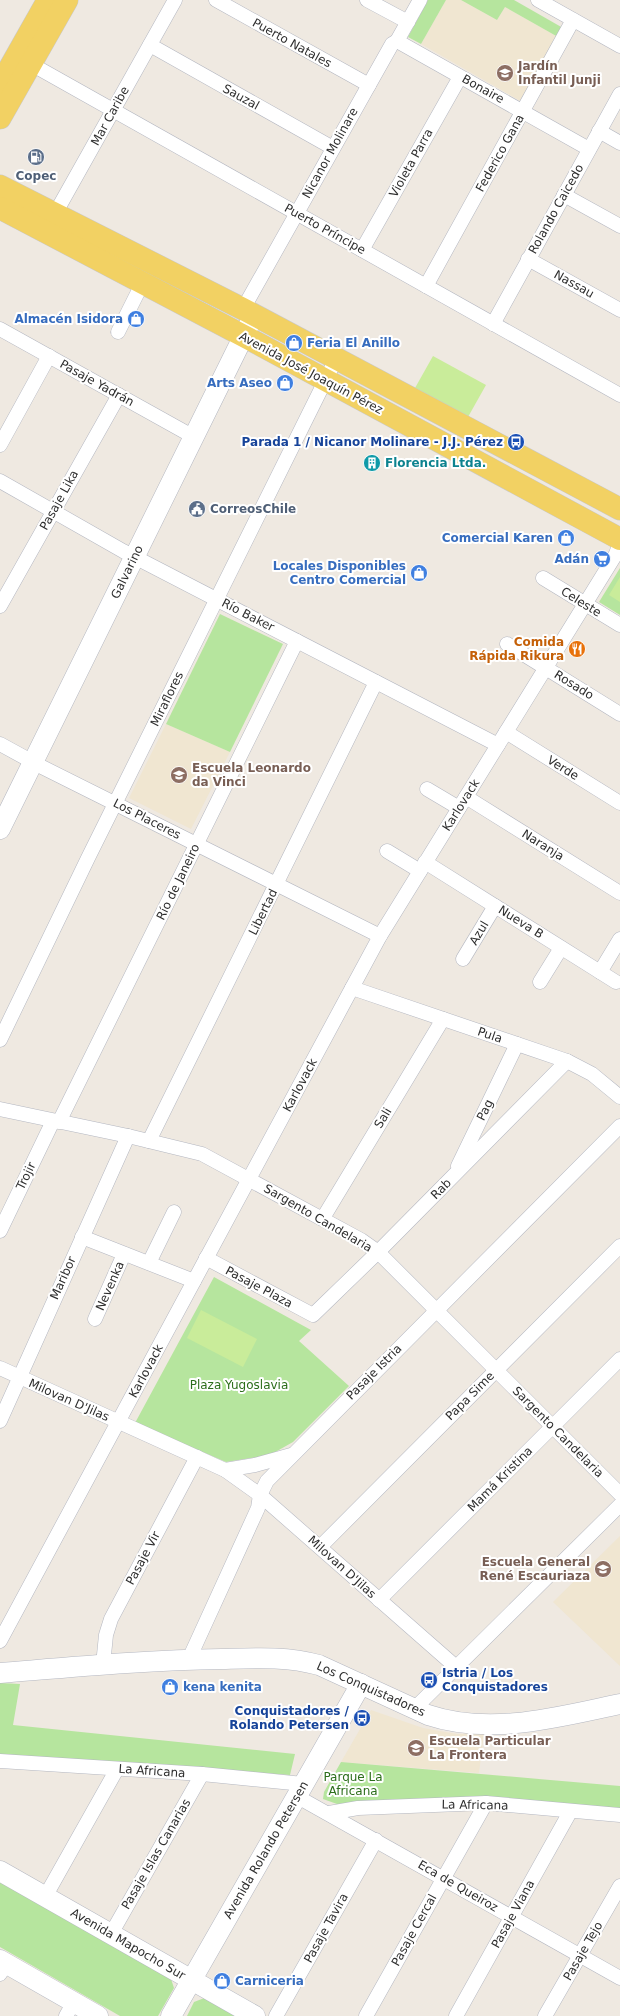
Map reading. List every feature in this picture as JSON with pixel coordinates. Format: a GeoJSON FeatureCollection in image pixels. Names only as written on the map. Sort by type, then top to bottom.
{"type":"FeatureCollection","features":[{"type":"Feature","properties":{"kind":"main road"},"geometry":{"type":"LineString","coordinates":[[2,94],[48,0]]}},
{"type":"Feature","properties":{"kind":"main road"},"geometry":{"type":"LineString","coordinates":[[2,94],[31,64],[67,0]]}},
{"type":"Feature","properties":{"kind":"main road","name":"Avenida José Joaquín Pérez"},"geometry":{"type":"LineString","coordinates":[[0,186],[49,223],[142,284],[243,336],[620,540]]}},
{"type":"Feature","properties":{"kind":"main road","name":"Avenida José Joaquín Pérez"},"geometry":{"type":"LineString","coordinates":[[0,208],[49,223],[248,312],[620,509]]}},
{"type":"Feature","properties":{"kind":"main road"},"geometry":{"type":"LineString","coordinates":[[430,438],[443,415]]}},
{"type":"Feature","properties":{"kind":"street","name":"Mar Caribe"},"geometry":{"type":"LineString","coordinates":[[49,223],[175,0]]}},
{"type":"Feature","properties":{"kind":"street","name":"Puerto Natales"},"geometry":{"type":"LineString","coordinates":[[216,0],[368,86]]}},
{"type":"Feature","properties":{"kind":"street"},"geometry":{"type":"LineString","coordinates":[[368,0],[408,22]]}},
{"type":"Feature","properties":{"kind":"street","name":"Nicanor Molinare"},"geometry":{"type":"LineString","coordinates":[[248,312],[296,213],[392,44],[397,41],[420,0]]}},
{"type":"Feature","properties":{"kind":"street"},"geometry":{"type":"LineString","coordinates":[[538,0],[620,46]]}},
{"type":"Feature","properties":{"kind":"street","name":"Federico Gana"},"geometry":{"type":"LineString","coordinates":[[426,286],[574,20]]}},
{"type":"Feature","properties":{"kind":"street","name":"Bonaire"},"geometry":{"type":"LineString","coordinates":[[397,41],[589,149]]}},
{"type":"Feature","properties":{"kind":"street","name":"Sauzal"},"geometry":{"type":"LineString","coordinates":[[150,45],[333,148]]}},
{"type":"Feature","properties":{"kind":"street","name":"Puerto Príncipe"},"geometry":{"type":"LineString","coordinates":[[31,64],[620,395]]}},
{"type":"Feature","properties":{"kind":"street","name":"Violeta Parra"},"geometry":{"type":"LineString","coordinates":[[362,250],[460,77]]}},
{"type":"Feature","properties":{"kind":"street","name":"Rolando Caicedo"},"geometry":{"type":"LineString","coordinates":[[493,324],[620,94]]}},
{"type":"Feature","properties":{"kind":"street"},"geometry":{"type":"LineString","coordinates":[[599,131],[620,142]]}},
{"type":"Feature","properties":{"kind":"street"},"geometry":{"type":"LineString","coordinates":[[564,195],[620,226]]}},
{"type":"Feature","properties":{"kind":"street","name":"Nassau"},"geometry":{"type":"LineString","coordinates":[[528,259],[620,310]]}},
{"type":"Feature","properties":{"kind":"street"},"geometry":{"type":"LineString","coordinates":[[118,332],[142,284]]}},
{"type":"Feature","properties":{"kind":"street","name":"Galvarino"},"geometry":{"type":"LineString","coordinates":[[0,829],[243,336],[248,312]]}},
{"type":"Feature","properties":{"kind":"street","name":"Pasaje Yadrán"},"geometry":{"type":"LineString","coordinates":[[0,328],[194,437]]}},
{"type":"Feature","properties":{"kind":"street"},"geometry":{"type":"LineString","coordinates":[[0,445],[49,356]]}},
{"type":"Feature","properties":{"kind":"street","name":"Miraflores"},"geometry":{"type":"LineString","coordinates":[[0,1040],[115,803],[336,358]]}},
{"type":"Feature","properties":{"kind":"street","name":"Pasaje Lika"},"geometry":{"type":"LineString","coordinates":[[0,606],[119,395]]}},
{"type":"Feature","properties":{"kind":"street","name":"Río Baker"},"geometry":{"type":"LineString","coordinates":[[0,481],[135,557],[498,745]]}},
{"type":"Feature","properties":{"kind":"street","name":"Karlovack"},"geometry":{"type":"LineString","coordinates":[[0,1641],[380,936],[616,554],[620,540]]}},
{"type":"Feature","properties":{"kind":"street","name":"Celeste"},"geometry":{"type":"LineString","coordinates":[[543,578],[620,626]]}},
{"type":"Feature","properties":{"kind":"street","name":"Río de Janeiro"},"geometry":{"type":"LineString","coordinates":[[56,1122],[297,641]]}},
{"type":"Feature","properties":{"kind":"street","name":"Rosado"},"geometry":{"type":"LineString","coordinates":[[507,644],[620,714]]}},
{"type":"Feature","properties":{"kind":"street","name":"Libertad"},"geometry":{"type":"LineString","coordinates":[[149,1141],[376,682]]}},
{"type":"Feature","properties":{"kind":"street","name":"Verde"},"geometry":{"type":"LineString","coordinates":[[506,732],[620,803]]}},
{"type":"Feature","properties":{"kind":"street","name":"Los Placeres"},"geometry":{"type":"LineString","coordinates":[[0,744],[380,936]]}},
{"type":"Feature","properties":{"kind":"street","name":"Naranja"},"geometry":{"type":"LineString","coordinates":[[427,789],[463,802],[620,893]]}},
{"type":"Feature","properties":{"kind":"street","name":"Nueva B"},"geometry":{"type":"LineString","coordinates":[[387,851],[423,867],[495,906],[616,982]]}},
{"type":"Feature","properties":{"kind":"street","name":"Azul"},"geometry":{"type":"LineString","coordinates":[[463,959],[495,906]]}},
{"type":"Feature","properties":{"kind":"street"},"geometry":{"type":"LineString","coordinates":[[600,972],[620,939]]}},
{"type":"Feature","properties":{"kind":"street"},"geometry":{"type":"LineString","coordinates":[[540,982],[561,948]]}},
{"type":"Feature","properties":{"kind":"street","name":"Pula"},"geometry":{"type":"LineString","coordinates":[[352,988],[567,1061],[592,1074],[620,1097]]}},
{"type":"Feature","properties":{"kind":"street","name":"Sali"},"geometry":{"type":"LineString","coordinates":[[323,1218],[443,1019]]}},
{"type":"Feature","properties":{"kind":"street","name":"Pag"},"geometry":{"type":"LineString","coordinates":[[452,1177],[517,1044]]}},
{"type":"Feature","properties":{"kind":"street","name":"Rab"},"geometry":{"type":"LineString","coordinates":[[313,1315],[378,1252],[567,1061]]}},
{"type":"Feature","properties":{"kind":"street","name":"Sargento Candelaria"},"geometry":{"type":"LineString","coordinates":[[0,1109],[128,1136],[202,1154],[323,1218],[361,1240],[378,1252],[620,1494]]}},
{"type":"Feature","properties":{"kind":"street","name":"Trojir"},"geometry":{"type":"LineString","coordinates":[[0,1231],[56,1122]]}},
{"type":"Feature","properties":{"kind":"street","name":"Pasaje Istria"},"geometry":{"type":"LineString","coordinates":[[189,1659],[258,1508],[260,1495],[267,1481],[291,1455],[620,1126]]}},
{"type":"Feature","properties":{"kind":"street","name":"Maribor"},"geometry":{"type":"LineString","coordinates":[[0,1421],[18,1377],[128,1136]]}},
{"type":"Feature","properties":{"kind":"street"},"geometry":{"type":"LineString","coordinates":[[149,1263],[174,1212]]}},
{"type":"Feature","properties":{"kind":"street","name":"Nevenka"},"geometry":{"type":"LineString","coordinates":[[82,1237],[194,1281]]}},
{"type":"Feature","properties":{"kind":"street","name":"Papa Sime"},"geometry":{"type":"LineString","coordinates":[[320,1547],[620,1246]]}},
{"type":"Feature","properties":{"kind":"street","name":"Nevenka"},"geometry":{"type":"LineString","coordinates":[[95,1319],[124,1254]]}},
{"type":"Feature","properties":{"kind":"street","name":"Pasaje Plaza"},"geometry":{"type":"LineString","coordinates":[[206,1258],[313,1315]]}},
{"type":"Feature","properties":{"kind":"street","name":"Mamá Kristina"},"geometry":{"type":"LineString","coordinates":[[379,1600],[620,1359]]}},
{"type":"Feature","properties":{"kind":"street","name":"Milovan D'Jilas"},"geometry":{"type":"LineString","coordinates":[[0,1368],[225,1470],[260,1495],[456,1668]]}},
{"type":"Feature","properties":{"kind":"street"},"geometry":{"type":"LineString","coordinates":[[225,1470],[255,1465],[291,1455]]}},
{"type":"Feature","properties":{"kind":"street","name":"Pasaje Vir"},"geometry":{"type":"LineString","coordinates":[[103,1665],[106,1635],[111,1619],[197,1457]]}},
{"type":"Feature","properties":{"kind":"street"},"geometry":{"type":"LineString","coordinates":[[414,1709],[620,1505]]}},
{"type":"Feature","properties":{"kind":"street","name":"Los Conquistadores"},"geometry":{"type":"LineString","coordinates":[[0,1673],[189,1659],[273,1658],[306,1661],[319,1665],[414,1709],[443,1720],[470,1724],[498,1724],[544,1720],[620,1704]]}},
{"type":"Feature","properties":{"kind":"street","name":"Avenida Rolando Petersen"},"geometry":{"type":"LineString","coordinates":[[171,2016],[361,1684]]}},
{"type":"Feature","properties":{"kind":"street","name":"La Africana"},"geometry":{"type":"LineString","coordinates":[[0,1761],[202,1774],[300,1790]]}},
{"type":"Feature","properties":{"kind":"street"},"geometry":{"type":"LineString","coordinates":[[45,1896],[117,1769]]}},
{"type":"Feature","properties":{"kind":"street","name":"Pasaje Islas Canarias"},"geometry":{"type":"LineString","coordinates":[[111,1934],[202,1774]]}},
{"type":"Feature","properties":{"kind":"street","name":"Eca de Queiroz"},"geometry":{"type":"LineString","coordinates":[[300,1790],[330,1813],[620,1978]]}},
{"type":"Feature","properties":{"kind":"street","name":"La Africana"},"geometry":{"type":"LineString","coordinates":[[330,1813],[358,1808],[486,1803],[570,1812],[620,1815]]}},
{"type":"Feature","properties":{"kind":"street","name":"Pasaje Cercal"},"geometry":{"type":"LineString","coordinates":[[366,2016],[486,1803]]}},
{"type":"Feature","properties":{"kind":"street","name":"Pasaje Viana"},"geometry":{"type":"LineString","coordinates":[[456,2016],[570,1812]]}},
{"type":"Feature","properties":{"kind":"street","name":"Pasaje Tavira"},"geometry":{"type":"LineString","coordinates":[[276,2016],[376,1840]]}},
{"type":"Feature","properties":{"kind":"street","name":"Avenida Mapocho Sur"},"geometry":{"type":"LineString","coordinates":[[0,1871],[255,2016]]}},
{"type":"Feature","properties":{"kind":"street","name":"Pasaje Tejo"},"geometry":{"type":"LineString","coordinates":[[545,2016],[620,1886]]}},
{"type":"Feature","properties":{"kind":"street"},"geometry":{"type":"LineString","coordinates":[[2,1966],[70,2009],[98,2016]]}},
{"type":"Feature","properties":{"kind":"shaded area","name":"Jardín Infantil Junji"},"geometry":{"type":"Polygon","coordinates":[[[446,0],[461,0],[497,20],[505,7],[558,37],[522,102],[421,44],[446,0]]]}},
{"type":"Feature","properties":{"kind":"shaded area","name":"Escuela Leonardo da Vinci"},"geometry":{"type":"Polygon","coordinates":[[[166,724],[230,752],[191,829],[129,798],[166,724]]]}},
{"type":"Feature","properties":{"kind":"shaded area","name":"Escuela General René Escauriaza"},"geometry":{"type":"Polygon","coordinates":[[[620,1536],[620,1666],[553,1602],[620,1536]]]}},
{"type":"Feature","properties":{"kind":"shaded area","name":"Escuela Particular La Frontera"},"geometry":{"type":"Polygon","coordinates":[[[371,1710],[423,1728],[457,1734],[484,1733],[479,1773],[341,1762],[371,1710]]]}},
{"type":"Feature","properties":{"kind":"green space"},"geometry":{"type":"Polygon","coordinates":[[[428,0],[446,0],[421,44],[408,37],[428,0]]]}},
{"type":"Feature","properties":{"kind":"green space"},"geometry":{"type":"Polygon","coordinates":[[[461,0],[514,0],[563,28],[558,37],[505,7],[497,20],[461,0]]]}},
{"type":"Feature","properties":{"kind":"green space"},"geometry":{"type":"Polygon","coordinates":[[[433,356],[486,385],[468,417],[415,388],[433,356]]]}},
{"type":"Feature","properties":{"kind":"green space"},"geometry":{"type":"Polygon","coordinates":[[[620,568],[620,615],[599,602],[620,568]]]}},
{"type":"Feature","properties":{"kind":"green space"},"geometry":{"type":"Polygon","coordinates":[[[620,577],[620,602],[609,595],[620,577]]]}},
{"type":"Feature","properties":{"kind":"green space"},"geometry":{"type":"Polygon","coordinates":[[[220,614],[283,644],[230,752],[166,724],[220,614]]]}},
{"type":"Feature","properties":{"kind":"green space","name":"Plaza Yugoslavia"},"geometry":{"type":"Polygon","coordinates":[[[214,1277],[311,1330],[299,1341],[349,1386],[293,1442],[270,1455],[226,1462],[135,1423],[214,1277]]]}},
{"type":"Feature","properties":{"kind":"green space"},"geometry":{"type":"Polygon","coordinates":[[[201,1310],[257,1339],[243,1367],[187,1338],[201,1310]]]}},
{"type":"Feature","properties":{"kind":"green space"},"geometry":{"type":"Polygon","coordinates":[[[0,1683],[20,1684],[13,1725],[295,1754],[290,1775],[0,1754],[0,1683]]]}},
{"type":"Feature","properties":{"kind":"green space","name":"Parque La Africana"},"geometry":{"type":"Polygon","coordinates":[[[341,1762],[620,1786],[620,1808],[480,1799],[337,1804],[323,1799],[324,1792],[341,1762]]]}},
{"type":"Feature","properties":{"kind":"green space"},"geometry":{"type":"Polygon","coordinates":[[[0,1880],[171,1979],[174,1988],[158,2016],[120,2016],[0,1947],[0,1880]]]}},
{"type":"Feature","properties":{"kind":"green space"},"geometry":{"type":"Polygon","coordinates":[[[207,1997],[240,2016],[187,2016],[194,2002],[207,1997]]]}},
{"type":"Feature","properties":{"kind":"place","name":"Jardín Infantil Junji"},"geometry":{"type":"Point","coordinates":[505,73]}},
{"type":"Feature","properties":{"kind":"place","name":"Copec"},"geometry":{"type":"Point","coordinates":[36,157]}},
{"type":"Feature","properties":{"kind":"place","name":"Almacén Isidora"},"geometry":{"type":"Point","coordinates":[136,319]}},
{"type":"Feature","properties":{"kind":"place","name":"Feria El Anillo"},"geometry":{"type":"Point","coordinates":[294,343]}},
{"type":"Feature","properties":{"kind":"place","name":"Arts Aseo"},"geometry":{"type":"Point","coordinates":[285,383]}},
{"type":"Feature","properties":{"kind":"place","name":"Parada 1 / Nicanor Molinare - J.J. Pérez"},"geometry":{"type":"Point","coordinates":[516,442]}},
{"type":"Feature","properties":{"kind":"place","name":"Florencia Ltda."},"geometry":{"type":"Point","coordinates":[372,463]}},
{"type":"Feature","properties":{"kind":"place","name":"CorreosChile"},"geometry":{"type":"Point","coordinates":[197,509]}},
{"type":"Feature","properties":{"kind":"place","name":"Comercial Karen"},"geometry":{"type":"Point","coordinates":[566,538]}},
{"type":"Feature","properties":{"kind":"place","name":"Adán"},"geometry":{"type":"Point","coordinates":[602,559]}},
{"type":"Feature","properties":{"kind":"place","name":"Locales Disponibles Centro Comercial"},"geometry":{"type":"Point","coordinates":[419,573]}},
{"type":"Feature","properties":{"kind":"place","name":"Comida Rápida Rikura"},"geometry":{"type":"Point","coordinates":[577,649]}},
{"type":"Feature","properties":{"kind":"place","name":"Escuela Leonardo da Vinci"},"geometry":{"type":"Point","coordinates":[179,775]}},
{"type":"Feature","properties":{"kind":"place","name":"Escuela General René Escauriaza"},"geometry":{"type":"Point","coordinates":[603,1569]}},
{"type":"Feature","properties":{"kind":"place","name":"Istria / Los Conquistadores"},"geometry":{"type":"Point","coordinates":[429,1680]}},
{"type":"Feature","properties":{"kind":"place","name":"kena kenita"},"geometry":{"type":"Point","coordinates":[170,1687]}},
{"type":"Feature","properties":{"kind":"place","name":"Conquistadores / Rolando Petersen"},"geometry":{"type":"Point","coordinates":[362,1718]}},
{"type":"Feature","properties":{"kind":"place","name":"Escuela Particular La Frontera"},"geometry":{"type":"Point","coordinates":[416,1748]}},
{"type":"Feature","properties":{"kind":"place","name":"Carniceria"},"geometry":{"type":"Point","coordinates":[222,1981]}}]}
